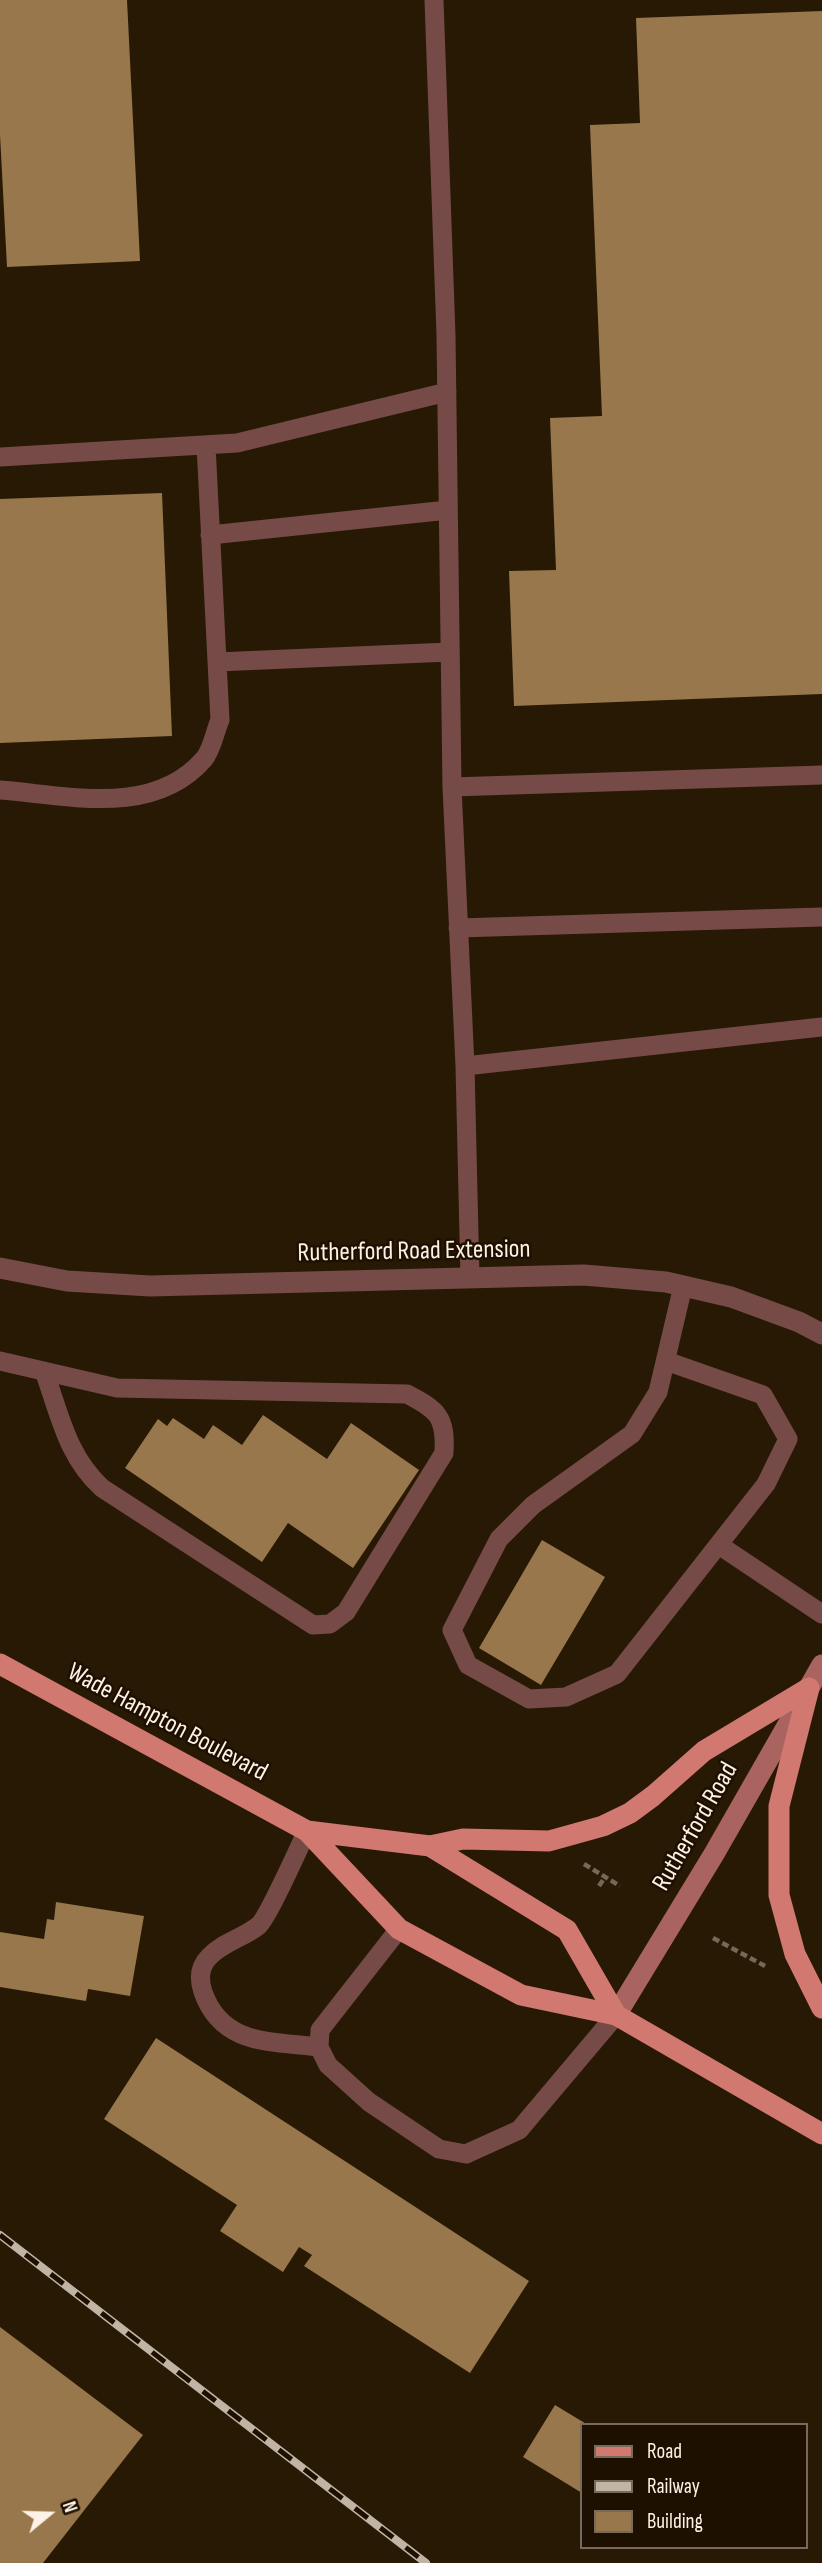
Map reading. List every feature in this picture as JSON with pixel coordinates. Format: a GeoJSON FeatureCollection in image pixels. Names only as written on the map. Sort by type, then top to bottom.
{"type":"FeatureCollection","features":[{"type":"Feature","properties":{"kind":"main road","name":"Wade Hampton Boulevard"},"geometry":{"type":"LineString","coordinates":[[0,1664],[307,1831],[399,1929],[522,1995],[616,2015],[822,2134]]}},
{"type":"Feature","properties":{"kind":"main road"},"geometry":{"type":"LineString","coordinates":[[430,1846],[463,1839],[549,1841],[603,1826],[646,1801],[704,1751],[809,1688]]}},
{"type":"Feature","properties":{"kind":"main road"},"geometry":{"type":"LineString","coordinates":[[809,1688],[779,1805],[779,1895],[795,1954],[822,2008]]}},
{"type":"Feature","properties":{"kind":"main road","name":"Wade Hampton Boulevard"},"geometry":{"type":"LineString","coordinates":[[307,1831],[430,1846],[568,1930],[616,2015]]}},
{"type":"Feature","properties":{"kind":"street","name":"Rutherford Road Extension"},"geometry":{"type":"LineString","coordinates":[[0,1268],[67,1281],[150,1286],[584,1275],[683,1286],[731,1297],[822,1334]]}},
{"type":"Feature","properties":{"kind":"street","name":"Rutherford Road"},"geometry":{"type":"LineString","coordinates":[[616,2015],[714,1854],[822,1665]]}},
{"type":"Feature","properties":{"kind":"lane"},"geometry":{"type":"LineString","coordinates":[[434,0],[447,392],[452,787],[465,1066],[470,1278]]}},
{"type":"Feature","properties":{"kind":"lane"},"geometry":{"type":"LineString","coordinates":[[0,457],[237,443],[447,392]]}},
{"type":"Feature","properties":{"kind":"lane"},"geometry":{"type":"LineString","coordinates":[[0,790],[110,799],[145,796],[176,781],[205,758],[220,720],[206,445]]}},
{"type":"Feature","properties":{"kind":"lane"},"geometry":{"type":"LineString","coordinates":[[210,535],[447,510]]}},
{"type":"Feature","properties":{"kind":"lane"},"geometry":{"type":"LineString","coordinates":[[217,662],[449,652]]}},
{"type":"Feature","properties":{"kind":"lane"},"geometry":{"type":"LineString","coordinates":[[452,787],[822,775]]}},
{"type":"Feature","properties":{"kind":"lane"},"geometry":{"type":"LineString","coordinates":[[458,928],[822,917]]}},
{"type":"Feature","properties":{"kind":"lane"},"geometry":{"type":"LineString","coordinates":[[465,1066],[822,1027]]}},
{"type":"Feature","properties":{"kind":"lane"},"geometry":{"type":"LineString","coordinates":[[666,1361],[763,1395],[788,1439],[766,1484],[617,1674],[566,1696],[530,1699],[468,1665],[452,1630],[499,1539],[533,1505],[632,1434],[658,1392],[683,1286]]}},
{"type":"Feature","properties":{"kind":"lane"},"geometry":{"type":"LineString","coordinates":[[0,1361],[44,1371],[117,1388],[407,1394],[432,1406],[446,1428],[444,1453],[346,1612],[330,1624],[313,1625],[103,1488],[83,1470],[72,1449],[44,1371]]}},
{"type":"Feature","properties":{"kind":"lane"},"geometry":{"type":"LineString","coordinates":[[719,1545],[822,1614]]}},
{"type":"Feature","properties":{"kind":"lane"},"geometry":{"type":"LineString","coordinates":[[307,1831],[260,1925],[228,1941],[207,1958],[201,1969],[200,1983],[215,2018],[242,2038],[319,2047]]}},
{"type":"Feature","properties":{"kind":"lane"},"geometry":{"type":"LineString","coordinates":[[399,1929],[320,2030],[319,2047],[328,2065],[369,2102],[439,2149],[466,2154],[519,2130],[616,2015]]}},
{"type":"Feature","properties":{"kind":"path"},"geometry":{"type":"LineString","coordinates":[[578,1860],[620,1886]]}},
{"type":"Feature","properties":{"kind":"path"},"geometry":{"type":"LineString","coordinates":[[599,1886],[605,1877]]}},
{"type":"Feature","properties":{"kind":"path"},"geometry":{"type":"LineString","coordinates":[[713,1938],[768,1967]]}},
{"type":"Feature","properties":{"kind":"building"},"geometry":{"type":"Polygon","coordinates":[[[0,0],[127,0],[140,261],[7,267],[0,135],[0,0]]]}},
{"type":"Feature","properties":{"kind":"building"},"geometry":{"type":"Polygon","coordinates":[[[822,11],[822,694],[514,706],[509,571],[556,570],[550,418],[602,416],[590,125],[640,123],[636,18],[822,11]]]}},
{"type":"Feature","properties":{"kind":"building"},"geometry":{"type":"Polygon","coordinates":[[[162,493],[172,736],[0,743],[0,499],[162,493]]]}},
{"type":"Feature","properties":{"kind":"building"},"geometry":{"type":"Polygon","coordinates":[[[263,1415],[327,1459],[351,1423],[419,1470],[353,1568],[288,1523],[262,1562],[125,1468],[158,1419],[167,1426],[173,1418],[204,1439],[213,1425],[242,1445],[263,1415]]]}},
{"type":"Feature","properties":{"kind":"building"},"geometry":{"type":"Polygon","coordinates":[[[542,1540],[605,1577],[541,1685],[479,1648],[542,1540]]]}},
{"type":"Feature","properties":{"kind":"building"},"geometry":{"type":"Polygon","coordinates":[[[56,1902],[144,1916],[130,1996],[88,1989],[86,2001],[0,1987],[0,1932],[44,1939],[47,1919],[54,1920],[56,1902]]]}},
{"type":"Feature","properties":{"kind":"building"},"geometry":{"type":"Polygon","coordinates":[[[156,2038],[529,2281],[470,2373],[304,2266],[312,2255],[299,2247],[283,2272],[220,2231],[237,2205],[104,2119],[156,2038]]]}},
{"type":"Feature","properties":{"kind":"building"},"geometry":{"type":"Polygon","coordinates":[[[0,2327],[143,2435],[43,2563],[0,2563],[0,2327]]]}},
{"type":"Feature","properties":{"kind":"building"},"geometry":{"type":"Polygon","coordinates":[[[555,2405],[585,2423],[580,2423],[580,2492],[523,2457],[555,2405]]]}},
{"type":"Feature","properties":{"kind":"railway"},"geometry":{"type":"LineString","coordinates":[[0,2235],[426,2563]]}}]}
